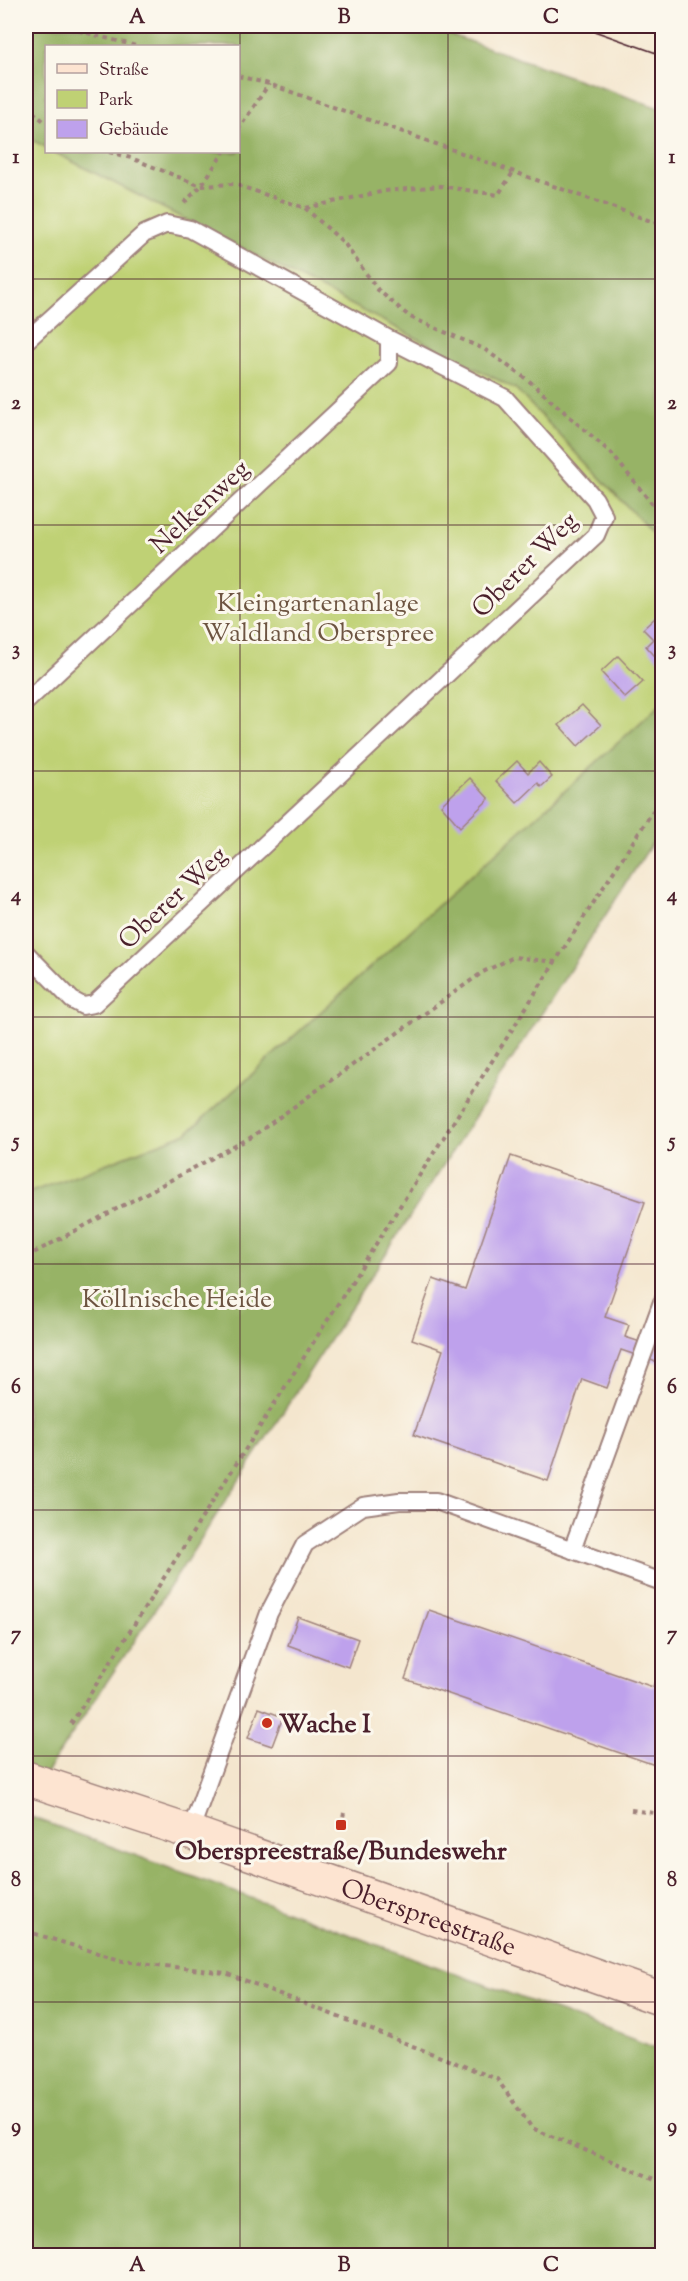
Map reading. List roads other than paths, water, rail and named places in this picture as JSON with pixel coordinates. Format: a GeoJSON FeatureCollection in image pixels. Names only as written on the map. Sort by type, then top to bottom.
{"type":"FeatureCollection","features":[{"type":"Feature","properties":{"kind":"main road","name":"Oberspreestraße"},"geometry":{"type":"LineString","coordinates":[[26,1778],[190,1832],[663,1999]]}},
{"type":"Feature","properties":{"kind":"lane","name":"Oberer Weg"},"geometry":{"type":"LineString","coordinates":[[26,341],[144,234],[166,224],[190,229],[389,339],[505,398],[595,499],[603,516],[596,536],[94,1004],[82,1006],[72,1000],[26,953]]}},
{"type":"Feature","properties":{"kind":"lane","name":"Nelkenweg"},"geometry":{"type":"LineString","coordinates":[[26,702],[389,363],[389,339]]}},
{"type":"Feature","properties":{"kind":"lane"},"geometry":{"type":"LineString","coordinates":[[572,1550],[663,1302]]}},
{"type":"Feature","properties":{"kind":"lane"},"geometry":{"type":"LineString","coordinates":[[190,1832],[269,1613],[305,1544],[363,1506],[399,1501],[436,1501],[663,1582]]}},
{"type":"Feature","properties":{"kind":"tram line"},"geometry":{"type":"LineString","coordinates":[[580,26],[662,55]]}},
{"type":"Feature","properties":{"kind":"place","name":"Wache I"},"geometry":{"type":"Point","coordinates":[267,1723]}},
{"type":"Feature","properties":{"kind":"place","name":"Oberspreestraße/Bundeswehr"},"geometry":{"type":"Point","coordinates":[341,1825]}},
{"type":"Feature","properties":{"kind":"park label","name":"Kleingartenanlage Waldland Oberspree"},"geometry":{"type":"Point","coordinates":[318,617]}},
{"type":"Feature","properties":{"kind":"park label","name":"Köllnische Heide"},"geometry":{"type":"Point","coordinates":[177,1298]}}]}
